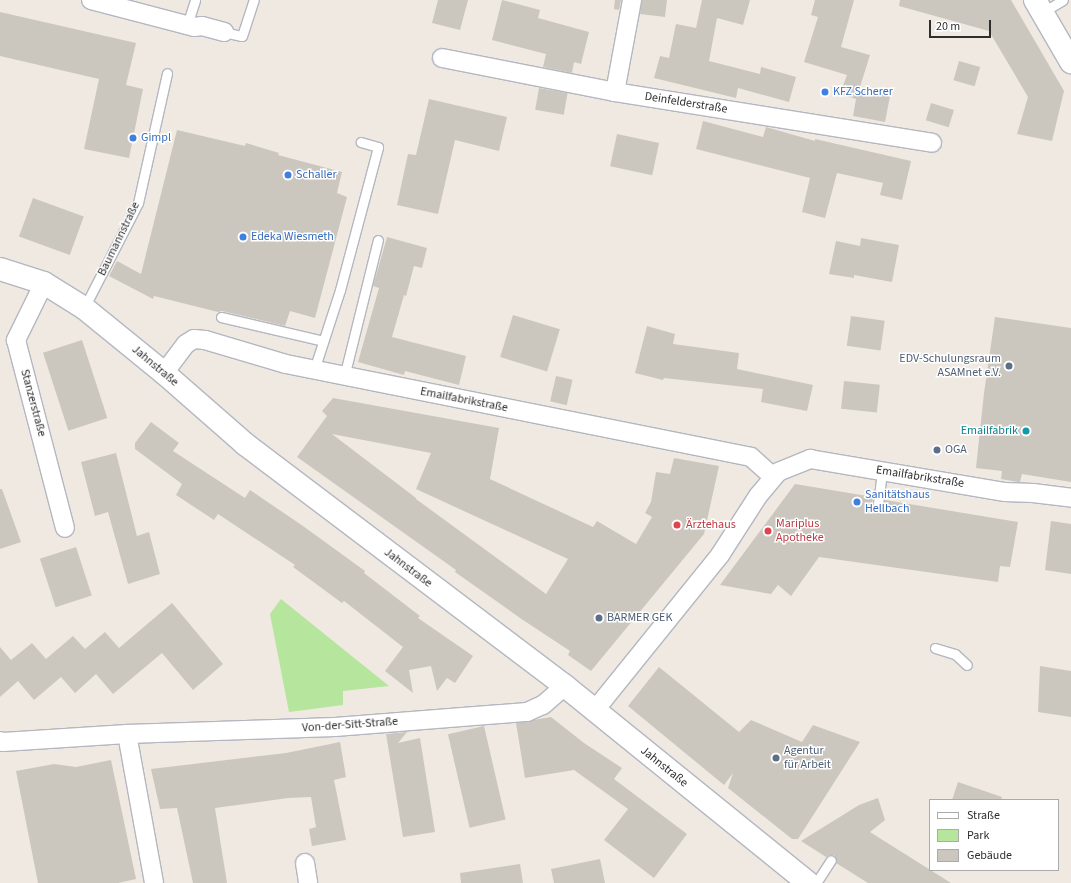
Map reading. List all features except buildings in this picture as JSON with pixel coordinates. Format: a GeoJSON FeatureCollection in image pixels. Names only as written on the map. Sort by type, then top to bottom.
{"type":"FeatureCollection","features":[{"type":"Feature","properties":{"kind":"street"},"geometry":{"type":"LineString","coordinates":[[91,0],[187,25],[224,32]]}},
{"type":"Feature","properties":{"kind":"street"},"geometry":{"type":"LineString","coordinates":[[615,92],[632,0]]}},
{"type":"Feature","properties":{"kind":"street"},"geometry":{"type":"LineString","coordinates":[[1039,6],[1071,62]]}},
{"type":"Feature","properties":{"kind":"street","name":"Deinfelderstraße"},"geometry":{"type":"LineString","coordinates":[[442,58],[615,92],[932,143]]}},
{"type":"Feature","properties":{"kind":"street","name":"Jahnstraße"},"geometry":{"type":"LineString","coordinates":[[0,269],[44,283],[84,308],[164,373],[245,444],[565,686],[808,883]]}},
{"type":"Feature","properties":{"kind":"street","name":"Stanzerstraße"},"geometry":{"type":"LineString","coordinates":[[44,283],[16,340],[66,528]]}},
{"type":"Feature","properties":{"kind":"street","name":"Emailfabrikstraße"},"geometry":{"type":"LineString","coordinates":[[164,373],[186,344],[194,339],[205,340],[286,364],[344,377],[751,457],[773,478]]}},
{"type":"Feature","properties":{"kind":"street","name":"Emailfabrikstraße"},"geometry":{"type":"LineString","coordinates":[[595,710],[720,555],[758,496],[778,472],[810,459],[1005,492],[1033,493],[1071,498]]}},
{"type":"Feature","properties":{"kind":"street","name":"Von-der-Sitt-Straße"},"geometry":{"type":"LineString","coordinates":[[0,741],[4,742],[127,734],[335,727],[526,712],[544,705],[565,686]]}},
{"type":"Feature","properties":{"kind":"street"},"geometry":{"type":"LineString","coordinates":[[127,734],[154,883]]}},
{"type":"Feature","properties":{"kind":"street"},"geometry":{"type":"LineString","coordinates":[[305,863],[308,883]]}},
{"type":"Feature","properties":{"kind":"lane"},"geometry":{"type":"LineString","coordinates":[[187,25],[195,0]]}},
{"type":"Feature","properties":{"kind":"lane"},"geometry":{"type":"LineString","coordinates":[[224,32],[242,36],[254,0]]}},
{"type":"Feature","properties":{"kind":"lane"},"geometry":{"type":"LineString","coordinates":[[1039,6],[1063,0]]}},
{"type":"Feature","properties":{"kind":"lane","name":"Baumannstraße"},"geometry":{"type":"LineString","coordinates":[[84,308],[138,203],[167,73]]}},
{"type":"Feature","properties":{"kind":"lane"},"geometry":{"type":"LineString","coordinates":[[314,370],[340,290],[378,147],[360,142]]}},
{"type":"Feature","properties":{"kind":"lane"},"geometry":{"type":"LineString","coordinates":[[344,377],[378,240]]}},
{"type":"Feature","properties":{"kind":"lane"},"geometry":{"type":"LineString","coordinates":[[221,317],[323,341]]}},
{"type":"Feature","properties":{"kind":"lane"},"geometry":{"type":"LineString","coordinates":[[878,504],[882,471]]}},
{"type":"Feature","properties":{"kind":"lane"},"geometry":{"type":"LineString","coordinates":[[935,648],[955,654],[968,665]]}},
{"type":"Feature","properties":{"kind":"lane"},"geometry":{"type":"LineString","coordinates":[[816,883],[831,860]]}},
{"type":"Feature","properties":{"kind":"green space"},"geometry":{"type":"Polygon","coordinates":[[[281,599],[389,686],[343,691],[343,705],[289,712],[270,614],[281,599]]]}},
{"type":"Feature","properties":{"kind":"place","name":"KFZ Scherer"},"geometry":{"type":"Point","coordinates":[825,92]}},
{"type":"Feature","properties":{"kind":"place","name":"Gimpl"},"geometry":{"type":"Point","coordinates":[133,138]}},
{"type":"Feature","properties":{"kind":"place","name":"Schaller"},"geometry":{"type":"Point","coordinates":[288,175]}},
{"type":"Feature","properties":{"kind":"place","name":"Edeka Wiesmeth"},"geometry":{"type":"Point","coordinates":[243,237]}},
{"type":"Feature","properties":{"kind":"place","name":"EDV-Schulungsraum ASAMnet e.V."},"geometry":{"type":"Point","coordinates":[1009,366]}},
{"type":"Feature","properties":{"kind":"place","name":"Emailfabrik"},"geometry":{"type":"Point","coordinates":[1026,431]}},
{"type":"Feature","properties":{"kind":"place","name":"OGA"},"geometry":{"type":"Point","coordinates":[937,450]}},
{"type":"Feature","properties":{"kind":"place","name":"Sanitätshaus Hellbach"},"geometry":{"type":"Point","coordinates":[857,502]}},
{"type":"Feature","properties":{"kind":"place","name":"Ärztehaus"},"geometry":{"type":"Point","coordinates":[677,525]}},
{"type":"Feature","properties":{"kind":"place","name":"Mariplus Apotheke"},"geometry":{"type":"Point","coordinates":[768,531]}},
{"type":"Feature","properties":{"kind":"place","name":"BARMER GEK"},"geometry":{"type":"Point","coordinates":[599,618]}},
{"type":"Feature","properties":{"kind":"place","name":"Agentur für Arbeit"},"geometry":{"type":"Point","coordinates":[776,758]}}]}
